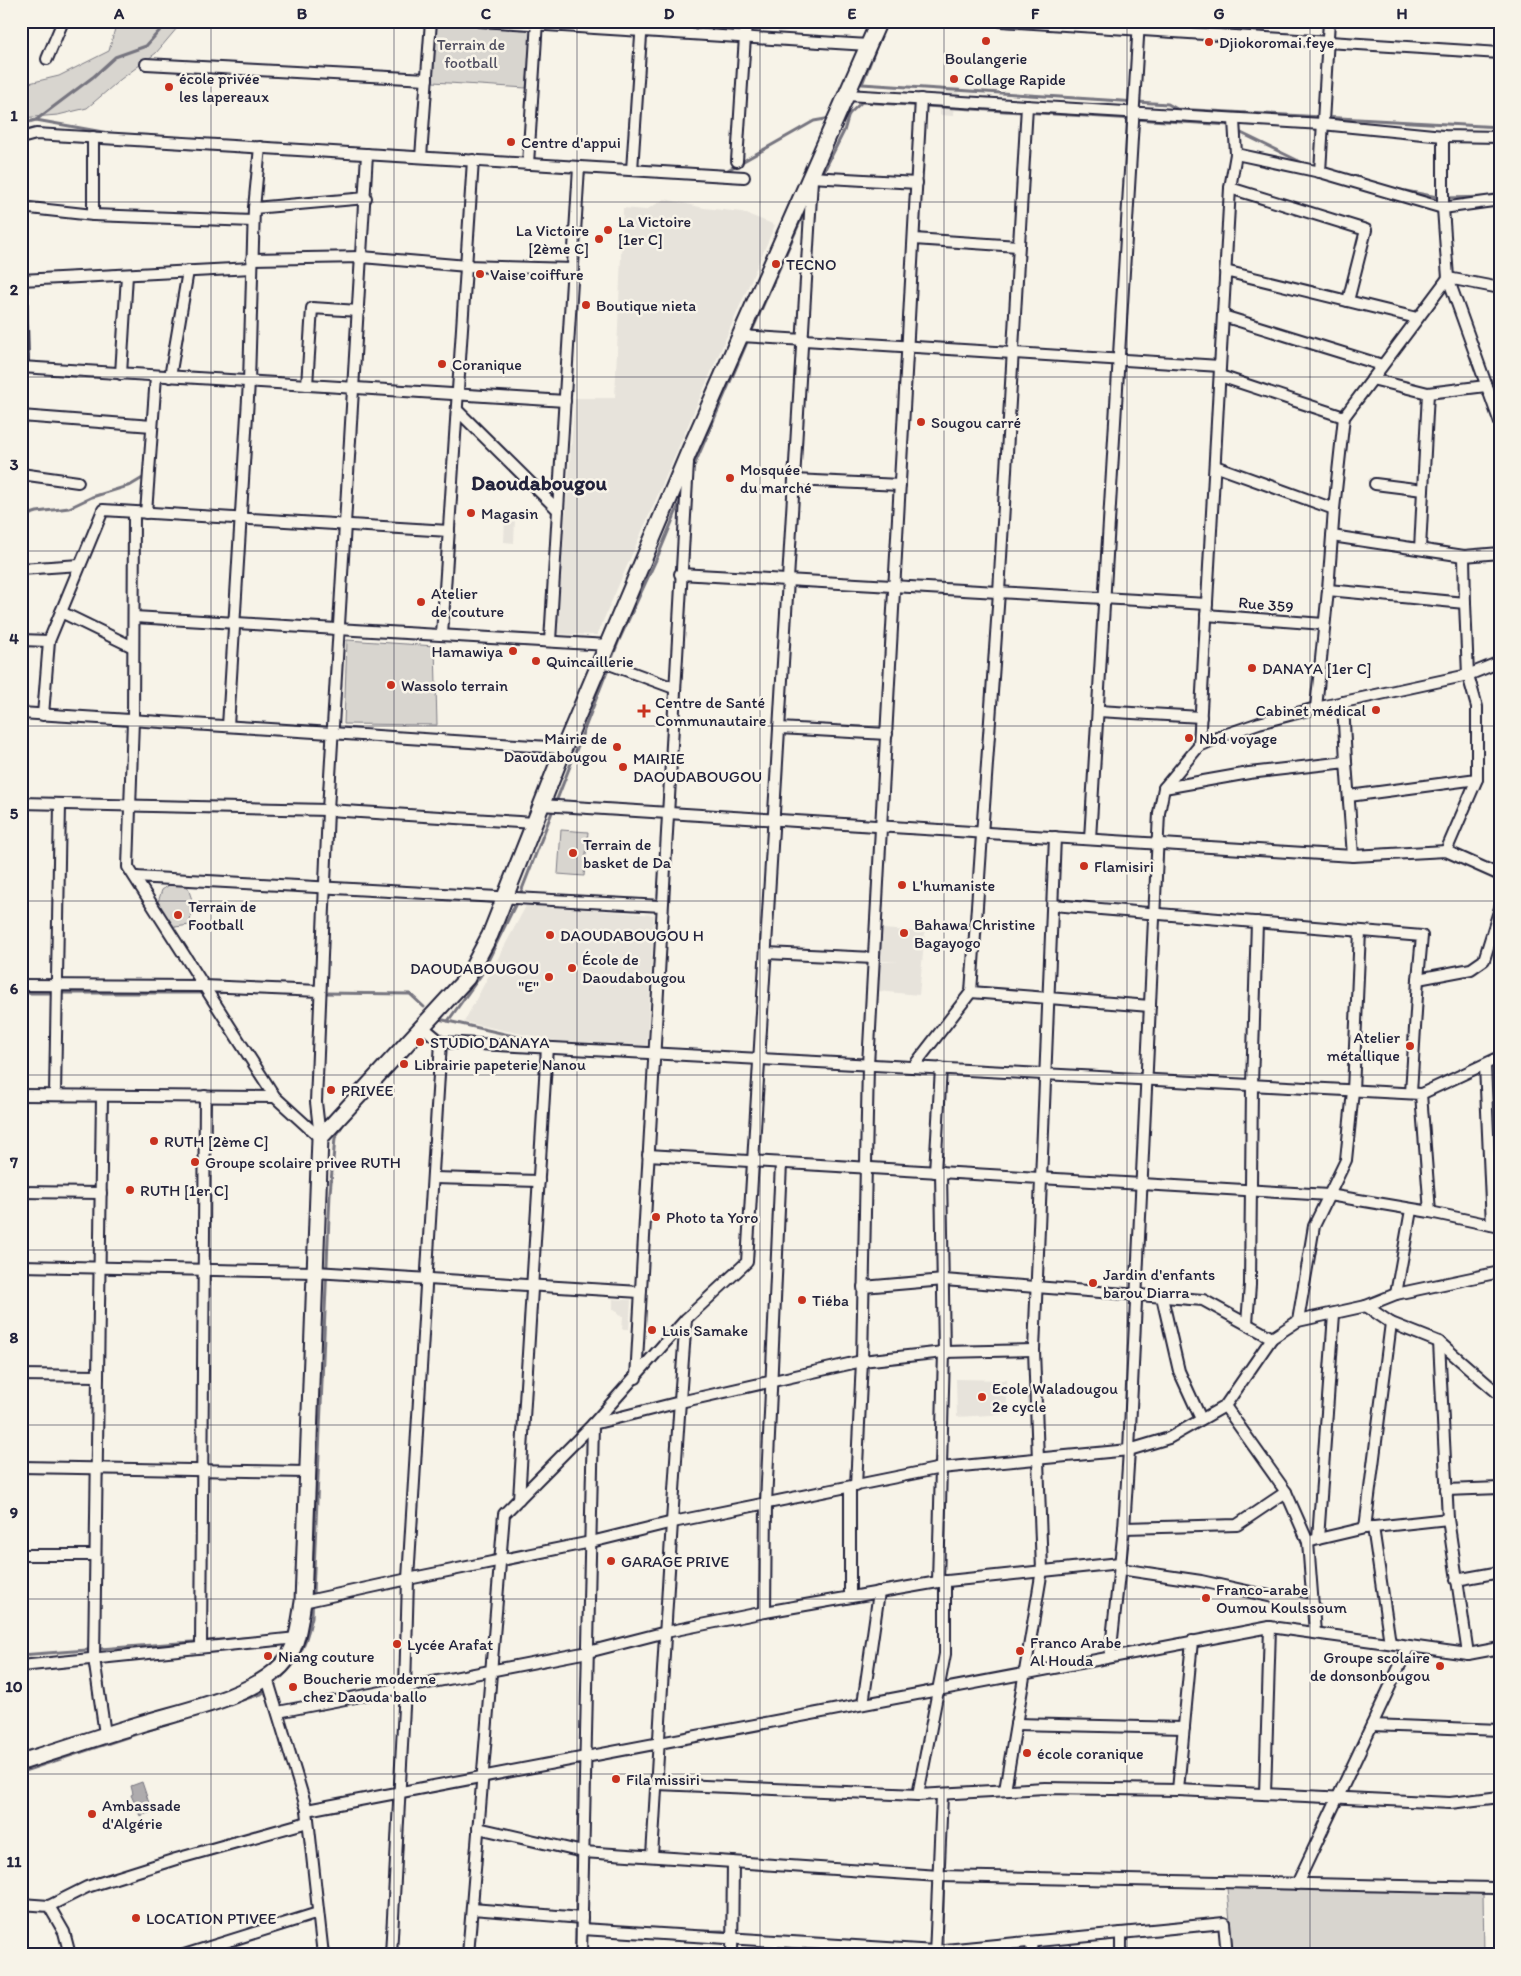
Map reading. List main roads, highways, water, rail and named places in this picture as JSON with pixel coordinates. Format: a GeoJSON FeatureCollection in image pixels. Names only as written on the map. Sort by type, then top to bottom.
{"type":"FeatureCollection","features":[{"type":"Feature","properties":{"kind":"waterway"},"geometry":{"type":"LineString","coordinates":[[21,124],[36,120],[93,77],[115,57],[146,46],[168,21]]}},
{"type":"Feature","properties":{"kind":"waterway"},"geometry":{"type":"LineString","coordinates":[[879,40],[862,84],[1168,104],[1177,109],[1500,127]]}},
{"type":"Feature","properties":{"kind":"waterway"},"geometry":{"type":"LineString","coordinates":[[842,116],[849,114],[862,102],[1230,125],[1232,127]]}},
{"type":"Feature","properties":{"kind":"waterway"},"geometry":{"type":"LineString","coordinates":[[815,189],[844,131],[849,114]]}},
{"type":"Feature","properties":{"kind":"waterway"},"geometry":{"type":"LineString","coordinates":[[726,171],[814,121],[831,118]]}},
{"type":"Feature","properties":{"kind":"waterway"},"geometry":{"type":"LineString","coordinates":[[36,120],[114,134]]}},
{"type":"Feature","properties":{"kind":"waterway"},"geometry":{"type":"LineString","coordinates":[[1237,131],[1305,164]]}},
{"type":"Feature","properties":{"kind":"waterway"},"geometry":{"type":"LineString","coordinates":[[1395,189],[1443,198],[1491,197]]}},
{"type":"Feature","properties":{"kind":"waterway"},"geometry":{"type":"LineString","coordinates":[[691,473],[806,208]]}},
{"type":"Feature","properties":{"kind":"waterway"},"geometry":{"type":"LineString","coordinates":[[21,517],[37,512],[69,508],[92,497],[131,485],[146,476]]}},
{"type":"Feature","properties":{"kind":"waterway"},"geometry":{"type":"LineString","coordinates":[[448,1021],[481,975],[519,897],[619,640],[660,551],[683,495]]}},
{"type":"Feature","properties":{"kind":"waterway"},"geometry":{"type":"LineString","coordinates":[[212,993],[236,992]]}},
{"type":"Feature","properties":{"kind":"waterway"},"geometry":{"type":"LineString","coordinates":[[21,993],[206,993]]}},
{"type":"Feature","properties":{"kind":"waterway"},"geometry":{"type":"LineString","coordinates":[[322,993],[410,994],[424,1007]]}},
{"type":"Feature","properties":{"kind":"waterway"},"geometry":{"type":"LineString","coordinates":[[437,1020],[545,1043]]}},
{"type":"Feature","properties":{"kind":"waterway"},"geometry":{"type":"LineString","coordinates":[[25,1100],[41,1100]]}},
{"type":"Feature","properties":{"kind":"waterway"},"geometry":{"type":"LineString","coordinates":[[272,1685],[288,1671],[299,1656],[312,1617],[330,1193],[335,1138],[345,1121]]}},
{"type":"Feature","properties":{"kind":"waterway"},"geometry":{"type":"LineString","coordinates":[[21,1655],[258,1637]]}},
{"type":"Feature","properties":{"kind":"waterway"},"geometry":{"type":"LineString","coordinates":[[236,1702],[261,1694],[267,1689]]}},
{"type":"Feature","properties":{"kind":"waterway"},"geometry":{"type":"LineString","coordinates":[[21,1772],[173,1722]]}},
{"type":"Feature","properties":{"kind":"waterway"},"geometry":{"type":"LineString","coordinates":[[476,1897],[483,1908]]}},
{"type":"Feature","properties":{"kind":"waterway"},"geometry":{"type":"LineString","coordinates":[[690,1931],[722,1931],[731,1934]]}},
{"type":"Feature","properties":{"kind":"waterway"},"geometry":{"type":"LineString","coordinates":[[800,1946],[810,1952],[902,1955],[908,1953]]}},
{"type":"Feature","properties":{"kind":"place","name":"Boulangerie"},"geometry":{"type":"Point","coordinates":[986,41]}},
{"type":"Feature","properties":{"kind":"place","name":"Djiokoromai feye"},"geometry":{"type":"Point","coordinates":[1209,42]}},
{"type":"Feature","properties":{"kind":"place","name":"Collage Rapide"},"geometry":{"type":"Point","coordinates":[954,79]}},
{"type":"Feature","properties":{"kind":"place","name":"école privée les lapereaux"},"geometry":{"type":"Point","coordinates":[169,87]}},
{"type":"Feature","properties":{"kind":"place","name":"Centre d'appui"},"geometry":{"type":"Point","coordinates":[511,142]}},
{"type":"Feature","properties":{"kind":"place","name":"La Victoire [1er C]"},"geometry":{"type":"Point","coordinates":[608,230]}},
{"type":"Feature","properties":{"kind":"place","name":"La Victoire [2ème C]"},"geometry":{"type":"Point","coordinates":[599,239]}},
{"type":"Feature","properties":{"kind":"place","name":"TECNO"},"geometry":{"type":"Point","coordinates":[776,264]}},
{"type":"Feature","properties":{"kind":"place","name":"Vaise coiffure"},"geometry":{"type":"Point","coordinates":[480,274]}},
{"type":"Feature","properties":{"kind":"place","name":"Boutique nieta"},"geometry":{"type":"Point","coordinates":[586,305]}},
{"type":"Feature","properties":{"kind":"place","name":"Coranique"},"geometry":{"type":"Point","coordinates":[442,364]}},
{"type":"Feature","properties":{"kind":"place","name":"Sougou carré"},"geometry":{"type":"Point","coordinates":[921,422]}},
{"type":"Feature","properties":{"kind":"place","name":"Mosquée du marché"},"geometry":{"type":"Point","coordinates":[730,478]}},
{"type":"Feature","properties":{"kind":"place","name":"Magasin"},"geometry":{"type":"Point","coordinates":[471,513]}},
{"type":"Feature","properties":{"kind":"place","name":"Atelier de couture"},"geometry":{"type":"Point","coordinates":[421,602]}},
{"type":"Feature","properties":{"kind":"place","name":"Hamawiya"},"geometry":{"type":"Point","coordinates":[513,651]}},
{"type":"Feature","properties":{"kind":"place","name":"Quincaillerie"},"geometry":{"type":"Point","coordinates":[536,661]}},
{"type":"Feature","properties":{"kind":"place","name":"DANAYA [1er C]"},"geometry":{"type":"Point","coordinates":[1252,668]}},
{"type":"Feature","properties":{"kind":"place","name":"Wassolo terrain"},"geometry":{"type":"Point","coordinates":[391,685]}},
{"type":"Feature","properties":{"kind":"place","name":"Cabinet médical"},"geometry":{"type":"Point","coordinates":[1376,710]}},
{"type":"Feature","properties":{"kind":"place","name":"Centre de Santé Communautaire"},"geometry":{"type":"Point","coordinates":[644,711]}},
{"type":"Feature","properties":{"kind":"place","name":"Nbd voyage"},"geometry":{"type":"Point","coordinates":[1189,738]}},
{"type":"Feature","properties":{"kind":"place","name":"Mairie de Daoudabougou"},"geometry":{"type":"Point","coordinates":[617,747]}},
{"type":"Feature","properties":{"kind":"place","name":"MAIRIE DAOUDABOUGOU"},"geometry":{"type":"Point","coordinates":[623,767]}},
{"type":"Feature","properties":{"kind":"place","name":"Terrain de basket de Da"},"geometry":{"type":"Point","coordinates":[573,853]}},
{"type":"Feature","properties":{"kind":"place","name":"Flamisiri"},"geometry":{"type":"Point","coordinates":[1084,866]}},
{"type":"Feature","properties":{"kind":"place","name":"L'humaniste"},"geometry":{"type":"Point","coordinates":[902,885]}},
{"type":"Feature","properties":{"kind":"place","name":"Terrain de Football"},"geometry":{"type":"Point","coordinates":[178,915]}},
{"type":"Feature","properties":{"kind":"place","name":"Bahawa Christine Bagayogo"},"geometry":{"type":"Point","coordinates":[904,933]}},
{"type":"Feature","properties":{"kind":"place","name":"DAOUDABOUGOU H"},"geometry":{"type":"Point","coordinates":[550,935]}},
{"type":"Feature","properties":{"kind":"place","name":"École de Daoudabougou"},"geometry":{"type":"Point","coordinates":[572,968]}},
{"type":"Feature","properties":{"kind":"place","name":"DAOUDABOUGOU ''E''"},"geometry":{"type":"Point","coordinates":[549,977]}},
{"type":"Feature","properties":{"kind":"place","name":"STUDIO DANAYA"},"geometry":{"type":"Point","coordinates":[420,1042]}},
{"type":"Feature","properties":{"kind":"place","name":"Atelier métallique"},"geometry":{"type":"Point","coordinates":[1410,1046]}},
{"type":"Feature","properties":{"kind":"place","name":"Librairie papeterie Nanou"},"geometry":{"type":"Point","coordinates":[404,1064]}},
{"type":"Feature","properties":{"kind":"place","name":"PRIVEE"},"geometry":{"type":"Point","coordinates":[331,1090]}},
{"type":"Feature","properties":{"kind":"place","name":"RUTH [2ème C]"},"geometry":{"type":"Point","coordinates":[154,1141]}},
{"type":"Feature","properties":{"kind":"place","name":"Groupe scolaire privee RUTH"},"geometry":{"type":"Point","coordinates":[195,1162]}},
{"type":"Feature","properties":{"kind":"place","name":"RUTH [1er C]"},"geometry":{"type":"Point","coordinates":[130,1190]}},
{"type":"Feature","properties":{"kind":"place","name":"Photo ta Yoro"},"geometry":{"type":"Point","coordinates":[656,1217]}},
{"type":"Feature","properties":{"kind":"place","name":"Jardin d'enfants barou Diarra"},"geometry":{"type":"Point","coordinates":[1093,1283]}},
{"type":"Feature","properties":{"kind":"place","name":"Tiéba"},"geometry":{"type":"Point","coordinates":[802,1300]}},
{"type":"Feature","properties":{"kind":"place","name":"Luis Samake"},"geometry":{"type":"Point","coordinates":[652,1330]}},
{"type":"Feature","properties":{"kind":"place","name":"Ecole Waladougou 2e cycle"},"geometry":{"type":"Point","coordinates":[982,1397]}},
{"type":"Feature","properties":{"kind":"place","name":"GARAGE PRIVE"},"geometry":{"type":"Point","coordinates":[611,1561]}},
{"type":"Feature","properties":{"kind":"place","name":"Franco-arabe Oumou Koulssoum"},"geometry":{"type":"Point","coordinates":[1206,1598]}},
{"type":"Feature","properties":{"kind":"place","name":"Lycée Arafat"},"geometry":{"type":"Point","coordinates":[397,1644]}},
{"type":"Feature","properties":{"kind":"place","name":"Franco Arabe Al Houda"},"geometry":{"type":"Point","coordinates":[1020,1651]}},
{"type":"Feature","properties":{"kind":"place","name":"Niang couture"},"geometry":{"type":"Point","coordinates":[268,1656]}},
{"type":"Feature","properties":{"kind":"place","name":"Groupe scolaire de donsonbougou"},"geometry":{"type":"Point","coordinates":[1440,1666]}},
{"type":"Feature","properties":{"kind":"place","name":"Boucherie moderne chez Daouda ballo"},"geometry":{"type":"Point","coordinates":[293,1687]}},
{"type":"Feature","properties":{"kind":"place","name":"école coranique"},"geometry":{"type":"Point","coordinates":[1027,1753]}},
{"type":"Feature","properties":{"kind":"place","name":"Fila missiri"},"geometry":{"type":"Point","coordinates":[616,1779]}},
{"type":"Feature","properties":{"kind":"place","name":"Ambassade d'Algérie"},"geometry":{"type":"Point","coordinates":[92,1814]}},
{"type":"Feature","properties":{"kind":"place","name":"LOCATION PTIVEE"},"geometry":{"type":"Point","coordinates":[136,1918]}},
{"type":"Feature","properties":{"kind":"district","name":"Daoudabougou"},"geometry":{"type":"Point","coordinates":[539,483]}},
{"type":"Feature","properties":{"kind":"park label","name":"Terrain de football"},"geometry":{"type":"Point","coordinates":[471,53]}}]}
